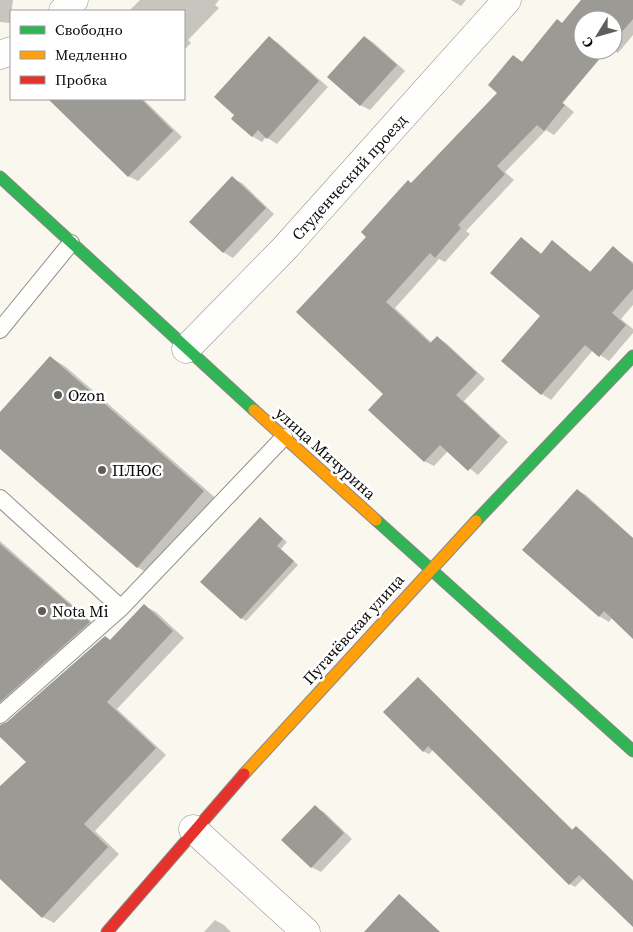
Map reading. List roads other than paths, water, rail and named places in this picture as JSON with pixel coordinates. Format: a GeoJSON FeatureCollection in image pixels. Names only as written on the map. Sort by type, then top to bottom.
{"type":"FeatureCollection","features":[{"type":"Feature","properties":{"kind":"main road","name":"улица Мичурина"},"geometry":{"type":"LineString","coordinates":[[0,177],[186,349],[633,751]]}},
{"type":"Feature","properties":{"kind":"main road","name":"Пугачёвская улица"},"geometry":{"type":"LineString","coordinates":[[107,932],[193,829],[430,568],[633,356]]}},
{"type":"Feature","properties":{"kind":"street"},"geometry":{"type":"LineString","coordinates":[[64,10],[74,0]]}},
{"type":"Feature","properties":{"kind":"street","name":"Студенческий проезд"},"geometry":{"type":"LineString","coordinates":[[186,349],[284,249],[507,0]]}},
{"type":"Feature","properties":{"kind":"street"},"geometry":{"type":"LineString","coordinates":[[193,829],[306,932]]}},
{"type":"Feature","properties":{"kind":"lane"},"geometry":{"type":"LineString","coordinates":[[0,330],[71,243]]}},
{"type":"Feature","properties":{"kind":"lane"},"geometry":{"type":"LineString","coordinates":[[0,715],[120,608],[284,437]]}},
{"type":"Feature","properties":{"kind":"lane"},"geometry":{"type":"LineString","coordinates":[[0,498],[120,608]]}},
{"type":"Feature","properties":{"kind":"place","name":"Ozon"},"geometry":{"type":"Point","coordinates":[58,395]}},
{"type":"Feature","properties":{"kind":"place","name":"ПЛЮС"},"geometry":{"type":"Point","coordinates":[102,470]}},
{"type":"Feature","properties":{"kind":"place","name":"Nota Mi"},"geometry":{"type":"Point","coordinates":[42,611]}}]}
